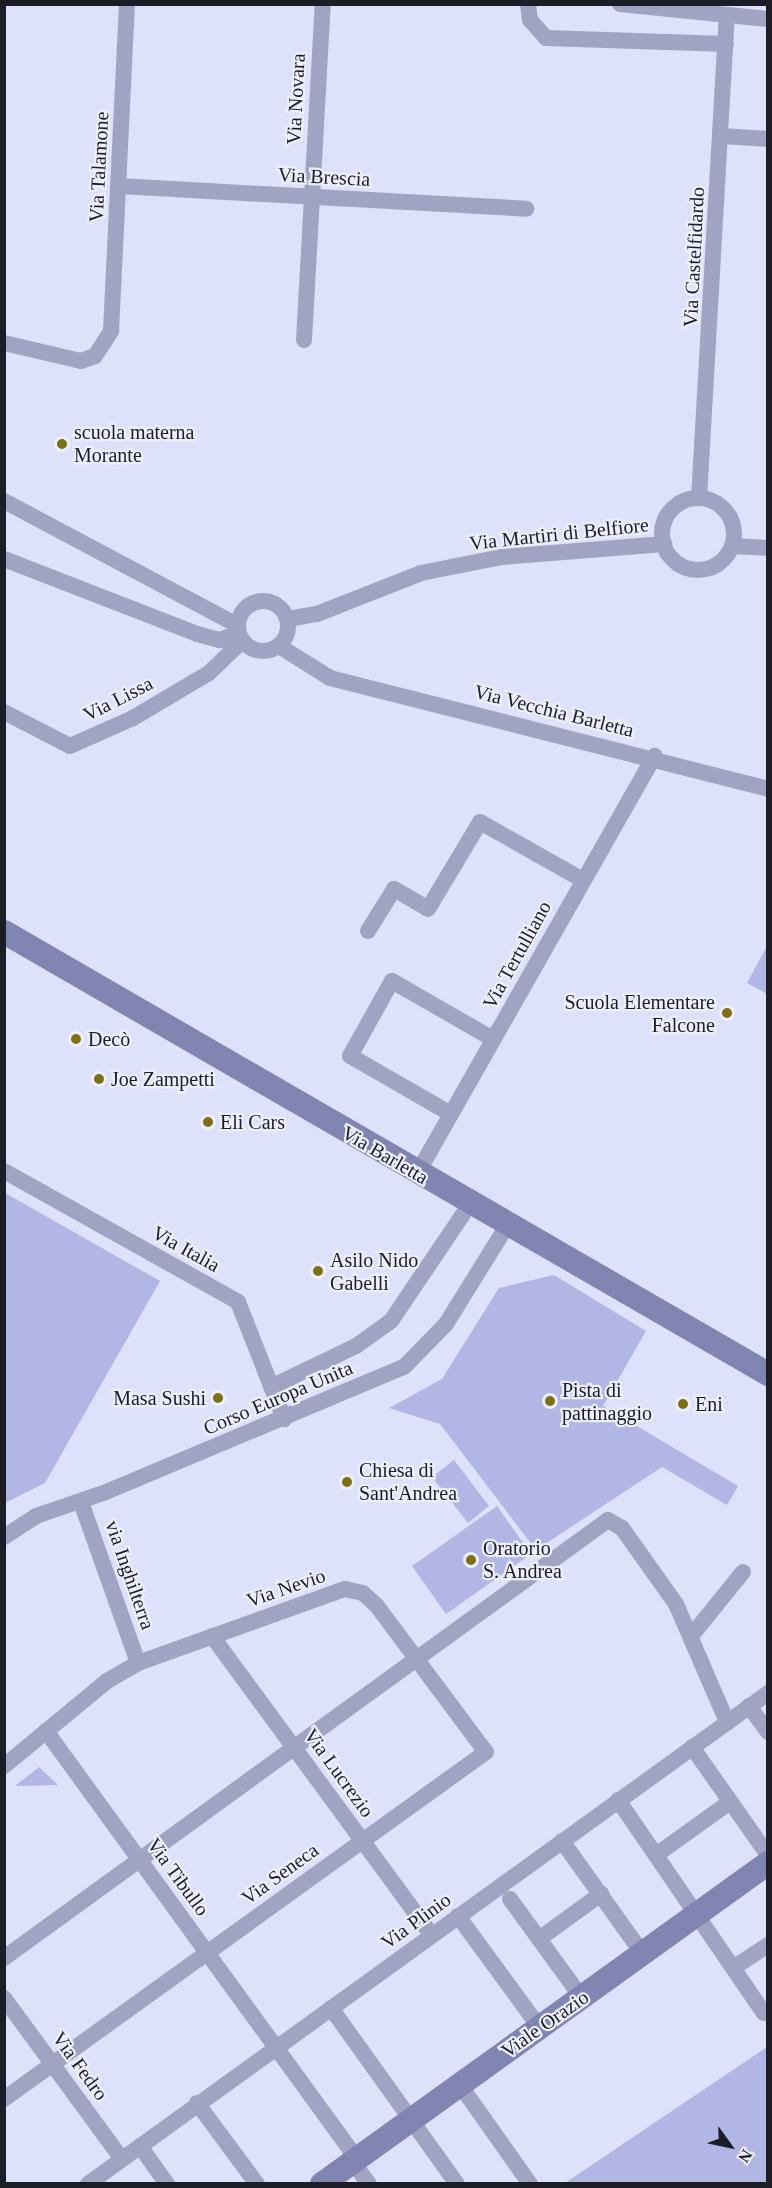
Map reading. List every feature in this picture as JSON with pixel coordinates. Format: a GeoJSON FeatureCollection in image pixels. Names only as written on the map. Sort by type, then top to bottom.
{"type":"FeatureCollection","features":[{"type":"Feature","properties":{"kind":"main road","name":"Via Barletta"},"geometry":{"type":"LineString","coordinates":[[4,932],[417,1174],[768,1374]]}},
{"type":"Feature","properties":{"kind":"main road","name":"Viale Orazio"},"geometry":{"type":"LineString","coordinates":[[322,2184],[768,1863]]}},
{"type":"Feature","properties":{"kind":"street","name":"Via Talamone"},"geometry":{"type":"LineString","coordinates":[[4,344],[81,361],[94,356],[111,330],[127,4]]}},
{"type":"Feature","properties":{"kind":"street","name":"Via Novara"},"geometry":{"type":"LineString","coordinates":[[304,340],[322,4]]}},
{"type":"Feature","properties":{"kind":"street"},"geometry":{"type":"LineString","coordinates":[[528,4],[530,20],[546,38],[726,44]]}},
{"type":"Feature","properties":{"kind":"street"},"geometry":{"type":"LineString","coordinates":[[620,4],[768,20]]}},
{"type":"Feature","properties":{"kind":"street","name":"Via Castelfidardo"},"geometry":{"type":"LineString","coordinates":[[699,498],[722,136],[727,17]]}},
{"type":"Feature","properties":{"kind":"street"},"geometry":{"type":"LineString","coordinates":[[722,136],[768,139]]}},
{"type":"Feature","properties":{"kind":"street","name":"Via Brescia"},"geometry":{"type":"LineString","coordinates":[[119,186],[526,209]]}},
{"type":"Feature","properties":{"kind":"street"},"geometry":{"type":"LineString","coordinates":[[699,498],[728,514],[732,546],[718,563],[697,570],[676,563],[664,544],[670,512],[699,498]]}},
{"type":"Feature","properties":{"kind":"street"},"geometry":{"type":"LineString","coordinates":[[4,501],[237,626],[259,651],[279,646],[288,619],[267,600],[248,605],[237,626],[220,640],[196,634],[4,559]]}},
{"type":"Feature","properties":{"kind":"street","name":"Via Martiri di Belfiore"},"geometry":{"type":"LineString","coordinates":[[288,619],[317,614],[422,573],[468,564],[664,544]]}},
{"type":"Feature","properties":{"kind":"street"},"geometry":{"type":"LineString","coordinates":[[732,546],[768,548]]}},
{"type":"Feature","properties":{"kind":"street","name":"Via Lissa"},"geometry":{"type":"LineString","coordinates":[[4,712],[70,746],[133,718],[209,673],[237,626]]}},
{"type":"Feature","properties":{"kind":"street","name":"Via Vecchia Barletta"},"geometry":{"type":"LineString","coordinates":[[279,646],[330,678],[654,756],[768,789]]}},
{"type":"Feature","properties":{"kind":"street","name":"Via Tertulliano"},"geometry":{"type":"LineString","coordinates":[[417,1174],[654,756]]}},
{"type":"Feature","properties":{"kind":"street"},"geometry":{"type":"LineString","coordinates":[[368,931],[394,889],[428,909],[480,822],[584,880]]}},
{"type":"Feature","properties":{"kind":"street"},"geometry":{"type":"LineString","coordinates":[[451,1114],[351,1056],[392,981],[493,1040]]}},
{"type":"Feature","properties":{"kind":"street","name":"Via Italia"},"geometry":{"type":"LineString","coordinates":[[4,1171],[238,1302],[284,1419]]}},
{"type":"Feature","properties":{"kind":"street"},"geometry":{"type":"LineString","coordinates":[[271,1387],[356,1346],[391,1321],[470,1203]]}},
{"type":"Feature","properties":{"kind":"street","name":"Corso Europa Unita"},"geometry":{"type":"LineString","coordinates":[[4,1537],[36,1516],[81,1502],[284,1419],[422,1354],[508,1224]]}},
{"type":"Feature","properties":{"kind":"street","name":"via Inghilterra"},"geometry":{"type":"LineString","coordinates":[[81,1502],[138,1663]]}},
{"type":"Feature","properties":{"kind":"street"},"geometry":{"type":"LineString","coordinates":[[4,1958],[608,1520],[622,1528],[692,1635],[727,1722]]}},
{"type":"Feature","properties":{"kind":"street"},"geometry":{"type":"LineString","coordinates":[[692,1635],[743,1572]]}},
{"type":"Feature","properties":{"kind":"street","name":"Via Nevio"},"geometry":{"type":"LineString","coordinates":[[4,1766],[107,1681],[138,1663],[345,1589],[363,1593],[377,1606],[416,1659]]}},
{"type":"Feature","properties":{"kind":"street","name":"Via Lucrezio"},"geometry":{"type":"LineString","coordinates":[[212,1636],[432,1935]]}},
{"type":"Feature","properties":{"kind":"street","name":"Via Seneca"},"geometry":{"type":"LineString","coordinates":[[4,2099],[486,1752],[416,1659]]}},
{"type":"Feature","properties":{"kind":"street","name":"Via Plinio"},"geometry":{"type":"LineString","coordinates":[[88,2184],[197,2103],[768,1693]]}},
{"type":"Feature","properties":{"kind":"street"},"geometry":{"type":"LineString","coordinates":[[749,1706],[768,1732]]}},
{"type":"Feature","properties":{"kind":"street","name":"Via Tibullo"},"geometry":{"type":"LineString","coordinates":[[46,1731],[277,2047],[369,2184]]}},
{"type":"Feature","properties":{"kind":"street"},"geometry":{"type":"LineString","coordinates":[[692,1747],[768,1855]]}},
{"type":"Feature","properties":{"kind":"street"},"geometry":{"type":"LineString","coordinates":[[618,1800],[764,2013]]}},
{"type":"Feature","properties":{"kind":"street"},"geometry":{"type":"LineString","coordinates":[[656,1855],[730,1802]]}},
{"type":"Feature","properties":{"kind":"street"},"geometry":{"type":"LineString","coordinates":[[562,1841],[643,1954]]}},
{"type":"Feature","properties":{"kind":"street"},"geometry":{"type":"LineString","coordinates":[[539,1939],[601,1894]]}},
{"type":"Feature","properties":{"kind":"street"},"geometry":{"type":"LineString","coordinates":[[510,1899],[582,1998]]}},
{"type":"Feature","properties":{"kind":"street"},"geometry":{"type":"LineString","coordinates":[[458,1916],[540,2028]]}},
{"type":"Feature","properties":{"kind":"street"},"geometry":{"type":"LineString","coordinates":[[733,1968],[766,1949]]}},
{"type":"Feature","properties":{"kind":"street","name":"Via Fedro"},"geometry":{"type":"LineString","coordinates":[[4,1998],[122,2159]]}},
{"type":"Feature","properties":{"kind":"street"},"geometry":{"type":"LineString","coordinates":[[331,2008],[457,2184]]}},
{"type":"Feature","properties":{"kind":"street"},"geometry":{"type":"LineString","coordinates":[[460,2085],[530,2184]]}},
{"type":"Feature","properties":{"kind":"street"},"geometry":{"type":"LineString","coordinates":[[197,2103],[257,2184]]}},
{"type":"Feature","properties":{"kind":"street"},"geometry":{"type":"LineString","coordinates":[[140,2146],[167,2184]]}},
{"type":"Feature","properties":{"kind":"shaded area"},"geometry":{"type":"Polygon","coordinates":[[[767,946],[767,994],[747,983],[767,946]]]}},
{"type":"Feature","properties":{"kind":"shaded area"},"geometry":{"type":"Polygon","coordinates":[[[5,1193],[160,1281],[45,1483],[5,1503],[5,1193]]]}},
{"type":"Feature","properties":{"kind":"shaded area"},"geometry":{"type":"Polygon","coordinates":[[[554,1275],[646,1331],[603,1406],[738,1486],[727,1505],[662,1467],[536,1550],[440,1424],[389,1408],[442,1379],[499,1288],[554,1275]]]}},
{"type":"Feature","properties":{"kind":"shaded area"},"geometry":{"type":"Polygon","coordinates":[[[454,1460],[489,1506],[468,1523],[432,1477],[454,1460]]]}},
{"type":"Feature","properties":{"kind":"shaded area","name":"Oratorio S. Andrea"},"geometry":{"type":"Polygon","coordinates":[[[497,1506],[531,1554],[446,1614],[412,1566],[497,1506]]]}},
{"type":"Feature","properties":{"kind":"shaded area"},"geometry":{"type":"Polygon","coordinates":[[[39,1767],[58,1785],[15,1786],[39,1767]]]}},
{"type":"Feature","properties":{"kind":"shaded area"},"geometry":{"type":"Polygon","coordinates":[[[767,2047],[767,2183],[565,2183],[767,2047]]]}},
{"type":"Feature","properties":{"kind":"place","name":"scuola materna Morante"},"geometry":{"type":"Point","coordinates":[62,444]}},
{"type":"Feature","properties":{"kind":"place","name":"Scuola Elementare Falcone"},"geometry":{"type":"Point","coordinates":[727,1013]}},
{"type":"Feature","properties":{"kind":"place","name":"Decò"},"geometry":{"type":"Point","coordinates":[76,1039]}},
{"type":"Feature","properties":{"kind":"place","name":"Joe Zampetti"},"geometry":{"type":"Point","coordinates":[99,1079]}},
{"type":"Feature","properties":{"kind":"place","name":"Eli Cars"},"geometry":{"type":"Point","coordinates":[208,1122]}},
{"type":"Feature","properties":{"kind":"place","name":"Asilo Nido Gabelli"},"geometry":{"type":"Point","coordinates":[318,1271]}},
{"type":"Feature","properties":{"kind":"place","name":"Masa Sushi"},"geometry":{"type":"Point","coordinates":[218,1398]}},
{"type":"Feature","properties":{"kind":"place","name":"Pista di pattinaggio"},"geometry":{"type":"Point","coordinates":[550,1401]}},
{"type":"Feature","properties":{"kind":"place","name":"Eni"},"geometry":{"type":"Point","coordinates":[683,1404]}},
{"type":"Feature","properties":{"kind":"place","name":"Chiesa di Sant'Andrea"},"geometry":{"type":"Point","coordinates":[347,1482]}},
{"type":"Feature","properties":{"kind":"place","name":"Oratorio S. Andrea"},"geometry":{"type":"Point","coordinates":[471,1560]}}]}
